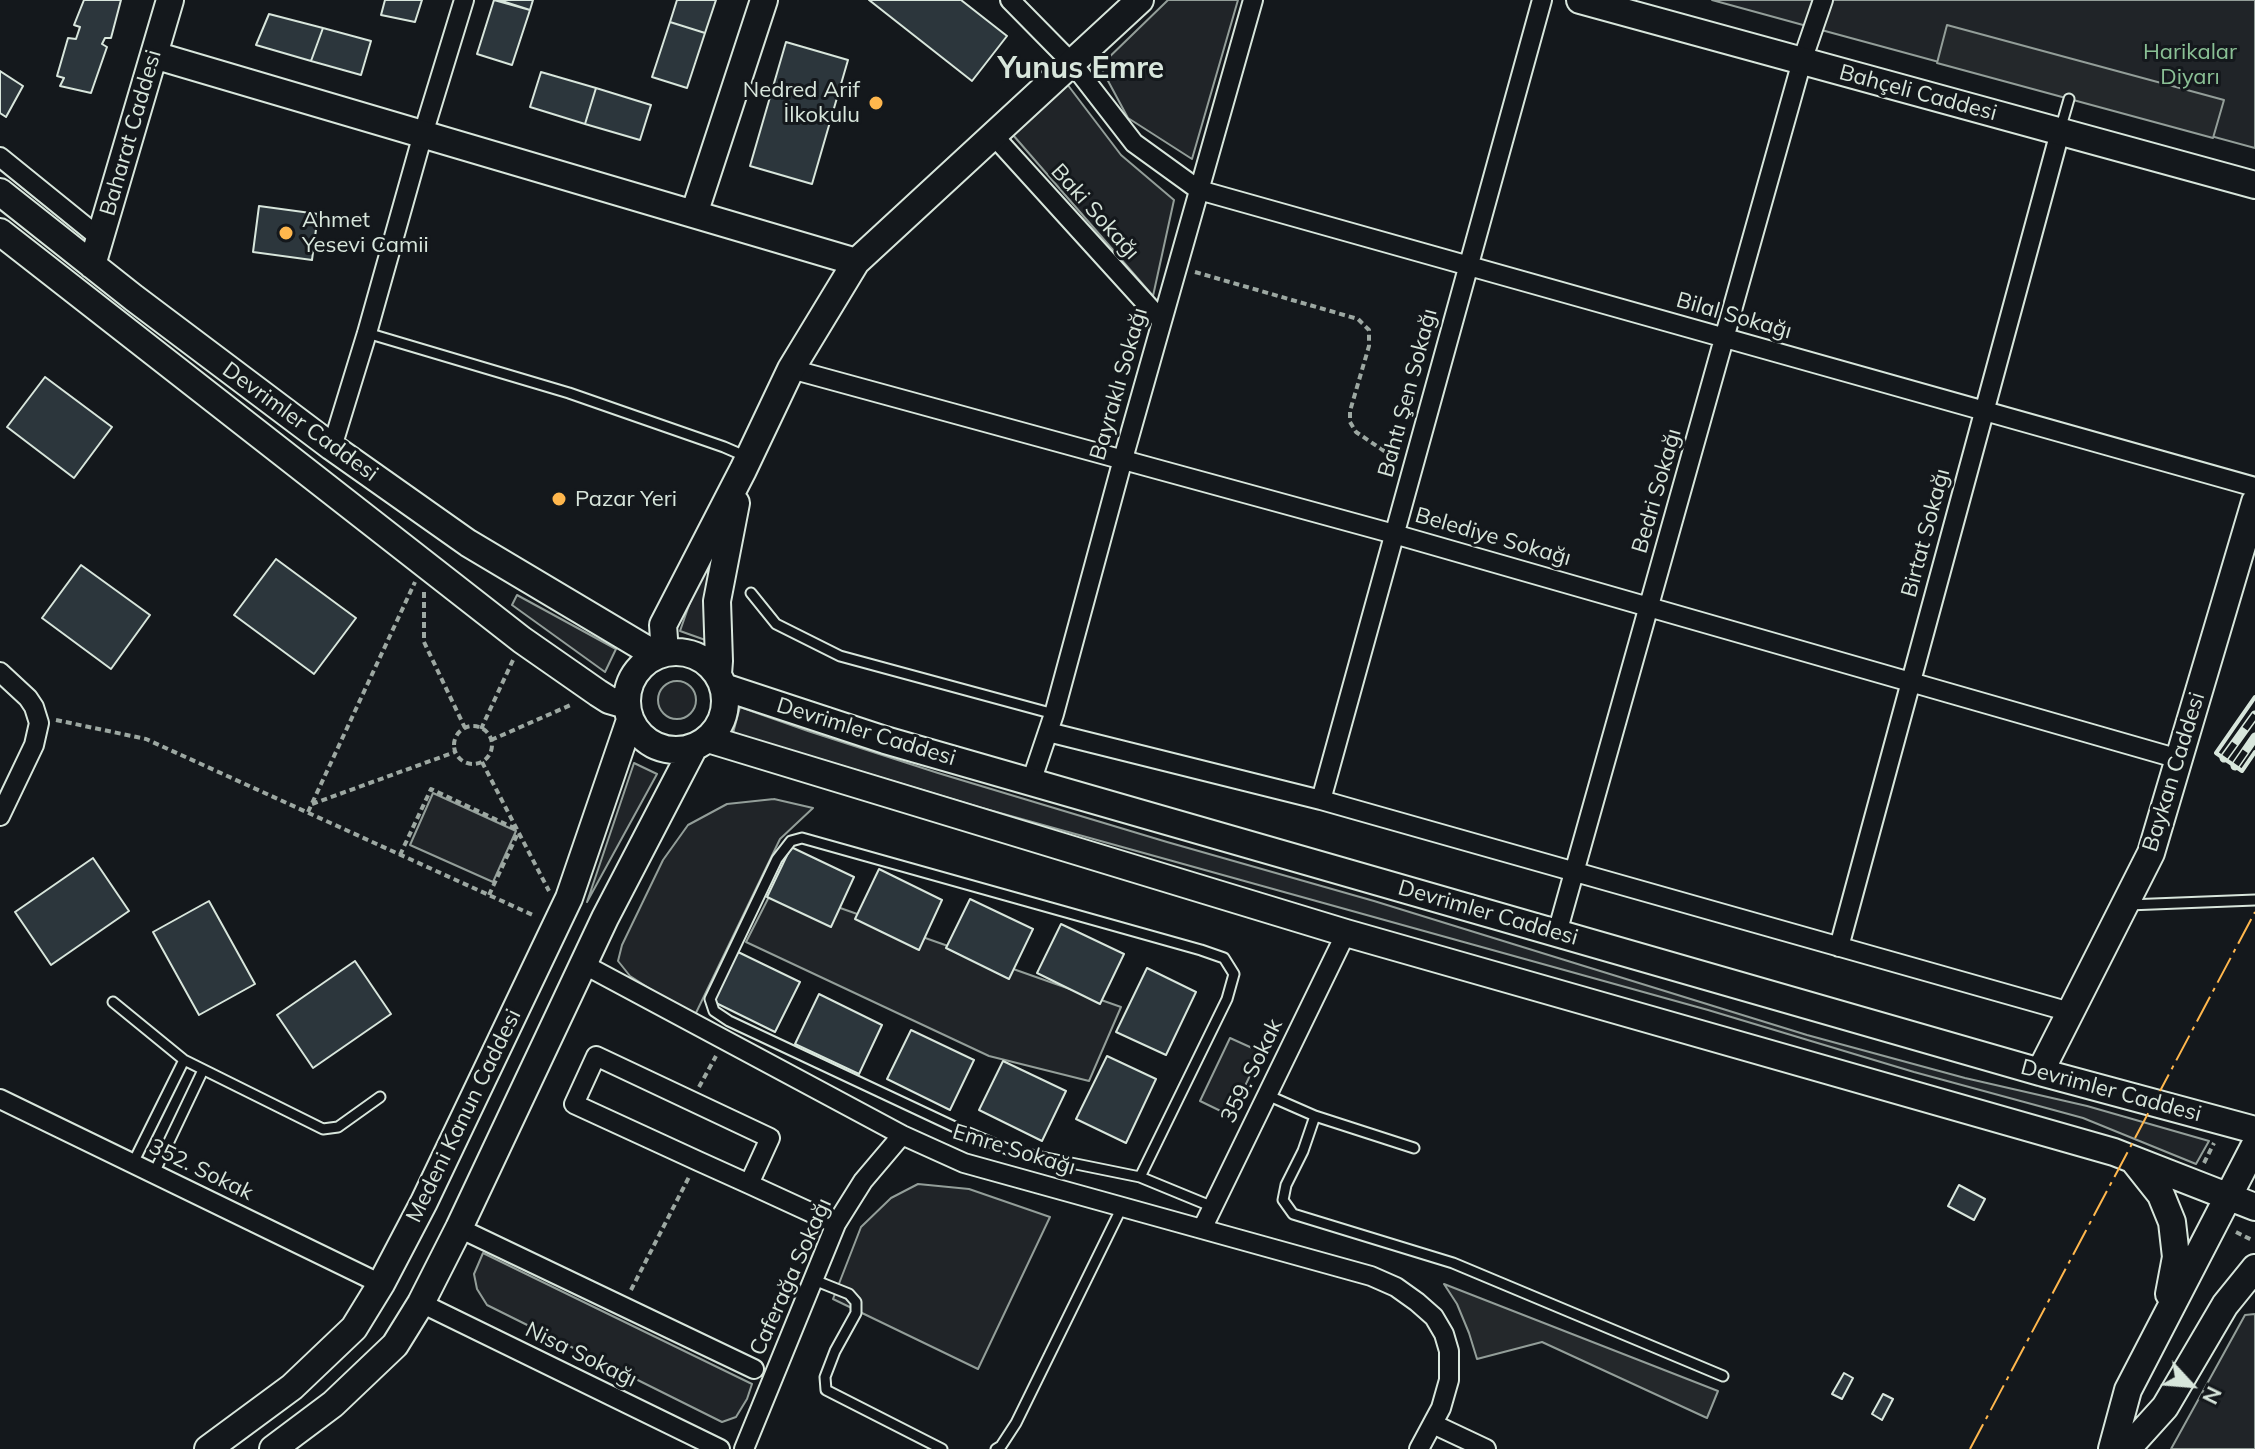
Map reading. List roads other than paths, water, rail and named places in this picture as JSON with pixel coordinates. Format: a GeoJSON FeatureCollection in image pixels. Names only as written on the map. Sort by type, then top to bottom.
{"type":"FeatureCollection","features":[{"type":"Feature","properties":{"kind":"main road","name":"Baharat Caddesi"},"geometry":{"type":"LineString","coordinates":[[92,265],[170,0]]}},
{"type":"Feature","properties":{"kind":"main road"},"geometry":{"type":"LineString","coordinates":[[694,214],[764,0]]}},
{"type":"Feature","properties":{"kind":"main road"},"geometry":{"type":"LineString","coordinates":[[660,654],[663,625],[791,369],[856,262],[1140,0]]}},
{"type":"Feature","properties":{"kind":"main road","name":"Bahçeli Caddesi"},"geometry":{"type":"LineString","coordinates":[[1580,0],[2255,185]]}},
{"type":"Feature","properties":{"kind":"main road"},"geometry":{"type":"LineString","coordinates":[[154,55],[856,262]]}},
{"type":"Feature","properties":{"kind":"main road","name":"Devrimler Caddesi"},"geometry":{"type":"LineString","coordinates":[[0,192],[332,447],[468,543],[660,654]]}},
{"type":"Feature","properties":{"kind":"main road","name":"Devrimler Caddesi"},"geometry":{"type":"LineString","coordinates":[[4,243],[522,640],[628,712]]}},
{"type":"Feature","properties":{"kind":"main road"},"geometry":{"type":"LineString","coordinates":[[721,680],[709,663],[683,651],[660,654],[644,663],[628,689],[628,712],[638,733],[649,743],[679,751],[701,743],[718,727],[724,714],[726,701],[719,661],[717,601],[746,464]]}},
{"type":"Feature","properties":{"kind":"main road","name":"Baykan Caddesi"},"geometry":{"type":"LineString","coordinates":[[2040,1072],[2151,853],[2255,502]]}},
{"type":"Feature","properties":{"kind":"main road","name":"Devrimler Caddesi"},"geometry":{"type":"LineString","coordinates":[[721,680],[885,740],[2040,1072],[2255,1130]]}},
{"type":"Feature","properties":{"kind":"main road","name":"Medeni Kanun Caddesi"},"geometry":{"type":"LineString","coordinates":[[208,1449],[292,1387],[354,1328],[381,1284],[424,1202],[569,898],[628,712]]}},
{"type":"Feature","properties":{"kind":"main road"},"geometry":{"type":"LineString","coordinates":[[701,743],[2132,1159],[2255,1207]]}},
{"type":"Feature","properties":{"kind":"main road","name":"Medeni Kanun Caddesi"},"geometry":{"type":"LineString","coordinates":[[273,1449],[333,1404],[395,1345],[421,1303],[605,918],[701,743]]}},
{"type":"Feature","properties":{"kind":"main road"},"geometry":{"type":"LineString","coordinates":[[2112,1449],[2128,1390],[2255,1145]]}},
{"type":"Feature","properties":{"kind":"main road"},"geometry":{"type":"LineString","coordinates":[[2132,1159],[2161,1195],[2172,1222],[2176,1257],[2163,1323]]}},
{"type":"Feature","properties":{"kind":"main road"},"geometry":{"type":"LineString","coordinates":[[2127,1449],[2165,1407],[2225,1305],[2255,1268]]}},
{"type":"Feature","properties":{"kind":"main road"},"geometry":{"type":"LineString","coordinates":[[381,1284],[421,1303]]}},
{"type":"Feature","properties":{"kind":"main road"},"geometry":{"type":"LineString","coordinates":[[2225,1305],[2255,1292]]}},
{"type":"Feature","properties":{"kind":"street"},"geometry":{"type":"LineString","coordinates":[[332,447],[464,0]]}},
{"type":"Feature","properties":{"kind":"street"},"geometry":{"type":"LineString","coordinates":[[1010,0],[1072,63],[1134,143],[1199,190]]}},
{"type":"Feature","properties":{"kind":"street","name":"Bayraklı Sokağı"},"geometry":{"type":"LineString","coordinates":[[1031,782],[1051,723],[1253,0]]}},
{"type":"Feature","properties":{"kind":"street","name":"Bahtı Şen Sokağı"},"geometry":{"type":"LineString","coordinates":[[1321,800],[1542,0]]}},
{"type":"Feature","properties":{"kind":"street","name":"Bedri Sokağı"},"geometry":{"type":"LineString","coordinates":[[1557,933],[1802,61],[1823,0]]}},
{"type":"Feature","properties":{"kind":"street","name":"Birtat Sokağı"},"geometry":{"type":"LineString","coordinates":[[1839,947],[2060,132]]}},
{"type":"Feature","properties":{"kind":"street","name":"Baki Sokağı"},"geometry":{"type":"LineString","coordinates":[[993,135],[1162,321]]}},
{"type":"Feature","properties":{"kind":"street"},"geometry":{"type":"LineString","coordinates":[[0,157],[100,238]]}},
{"type":"Feature","properties":{"kind":"street","name":"Bilal Sokağı"},"geometry":{"type":"LineString","coordinates":[[1199,190],[2255,487]]}},
{"type":"Feature","properties":{"kind":"street","name":"Belediye Sokağı"},"geometry":{"type":"LineString","coordinates":[[791,369],[1394,534],[2179,759]]}},
{"type":"Feature","properties":{"kind":"street"},"geometry":{"type":"LineString","coordinates":[[0,672],[22,691],[36,712],[39,723],[37,738],[0,816]]}},
{"type":"Feature","properties":{"kind":"street"},"geometry":{"type":"LineString","coordinates":[[1051,723],[2070,1012]]}},
{"type":"Feature","properties":{"kind":"street","name":"359. Sokak"},"geometry":{"type":"LineString","coordinates":[[1202,1229],[1346,933]]}},
{"type":"Feature","properties":{"kind":"street","name":"Emre Sokağı"},"geometry":{"type":"LineString","coordinates":[[583,964],[902,1135],[964,1163],[1371,1276],[1396,1287],[1434,1317],[1449,1351],[1449,1380],[1433,1424]]}},
{"type":"Feature","properties":{"kind":"street"},"geometry":{"type":"LineString","coordinates":[[749,1184],[770,1138],[596,1056],[574,1104],[836,1224]]}},
{"type":"Feature","properties":{"kind":"street","name":"352. Sokak"},"geometry":{"type":"LineString","coordinates":[[0,1099],[381,1284]]}},
{"type":"Feature","properties":{"kind":"street","name":"Caferağa Sokağı"},"geometry":{"type":"LineString","coordinates":[[744,1449],[836,1224],[863,1181],[902,1135]]}},
{"type":"Feature","properties":{"kind":"street"},"geometry":{"type":"LineString","coordinates":[[459,1228],[754,1369]]}},
{"type":"Feature","properties":{"kind":"street","name":"Nisa Sokağı"},"geometry":{"type":"LineString","coordinates":[[421,1303],[720,1449]]}},
{"type":"Feature","properties":{"kind":"street"},"geometry":{"type":"LineString","coordinates":[[1419,1449],[1433,1424],[1486,1449]]}},
{"type":"Feature","properties":{"kind":"lane"},"geometry":{"type":"LineString","coordinates":[[2060,132],[2069,99]]}},
{"type":"Feature","properties":{"kind":"lane"},"geometry":{"type":"LineString","coordinates":[[367,333],[569,393],[724,447],[746,464]]}},
{"type":"Feature","properties":{"kind":"lane"},"geometry":{"type":"LineString","coordinates":[[751,593],[776,624],[840,656],[1051,723]]}},
{"type":"Feature","properties":{"kind":"lane"},"geometry":{"type":"LineString","coordinates":[[1140,1177],[1227,999],[1234,974],[1224,958],[802,838],[791,841],[777,859],[710,999],[714,1011],[743,1028],[1012,1151],[1140,1177],[1213,1207]]}},
{"type":"Feature","properties":{"kind":"lane"},"geometry":{"type":"LineString","coordinates":[[2125,905],[2255,900]]}},
{"type":"Feature","properties":{"kind":"lane"},"geometry":{"type":"LineString","coordinates":[[113,1002],[184,1060],[323,1129],[338,1127],[380,1097]]}},
{"type":"Feature","properties":{"kind":"lane"},"geometry":{"type":"LineString","coordinates":[[133,1163],[184,1060]]}},
{"type":"Feature","properties":{"kind":"lane"},"geometry":{"type":"LineString","coordinates":[[154,1173],[203,1070]]}},
{"type":"Feature","properties":{"kind":"lane"},"geometry":{"type":"LineString","coordinates":[[1267,1095],[1315,1116],[1414,1148]]}},
{"type":"Feature","properties":{"kind":"lane"},"geometry":{"type":"LineString","coordinates":[[1315,1116],[1303,1151],[1286,1185],[1283,1200],[1293,1214],[1453,1263],[1723,1376]]}},
{"type":"Feature","properties":{"kind":"lane"},"geometry":{"type":"LineString","coordinates":[[996,1449],[1016,1423],[1122,1207]]}},
{"type":"Feature","properties":{"kind":"lane"},"geometry":{"type":"LineString","coordinates":[[814,1280],[849,1294],[856,1302],[856,1313],[825,1377],[826,1390],[942,1449]]}},
{"type":"Feature","properties":{"kind":"railway"},"geometry":{"type":"LineString","coordinates":[[2224,758],[2255,715]]}},
{"type":"Feature","properties":{"kind":"railway"},"geometry":{"type":"LineString","coordinates":[[2235,766],[2255,737]]}},
{"type":"Feature","properties":{"kind":"place","name":"Nedred Arif İlkokulu"},"geometry":{"type":"Point","coordinates":[876,103]}},
{"type":"Feature","properties":{"kind":"place","name":"Ahmet Yesevi Camii"},"geometry":{"type":"Point","coordinates":[286,233]}},
{"type":"Feature","properties":{"kind":"place","name":"Pazar Yeri"},"geometry":{"type":"Point","coordinates":[559,499]}},
{"type":"Feature","properties":{"kind":"district","name":"Yunus Emre"},"geometry":{"type":"Point","coordinates":[1081,69]}},
{"type":"Feature","properties":{"kind":"park label","name":"Harikalar Diyarı"},"geometry":{"type":"Point","coordinates":[2190,64]}}]}
